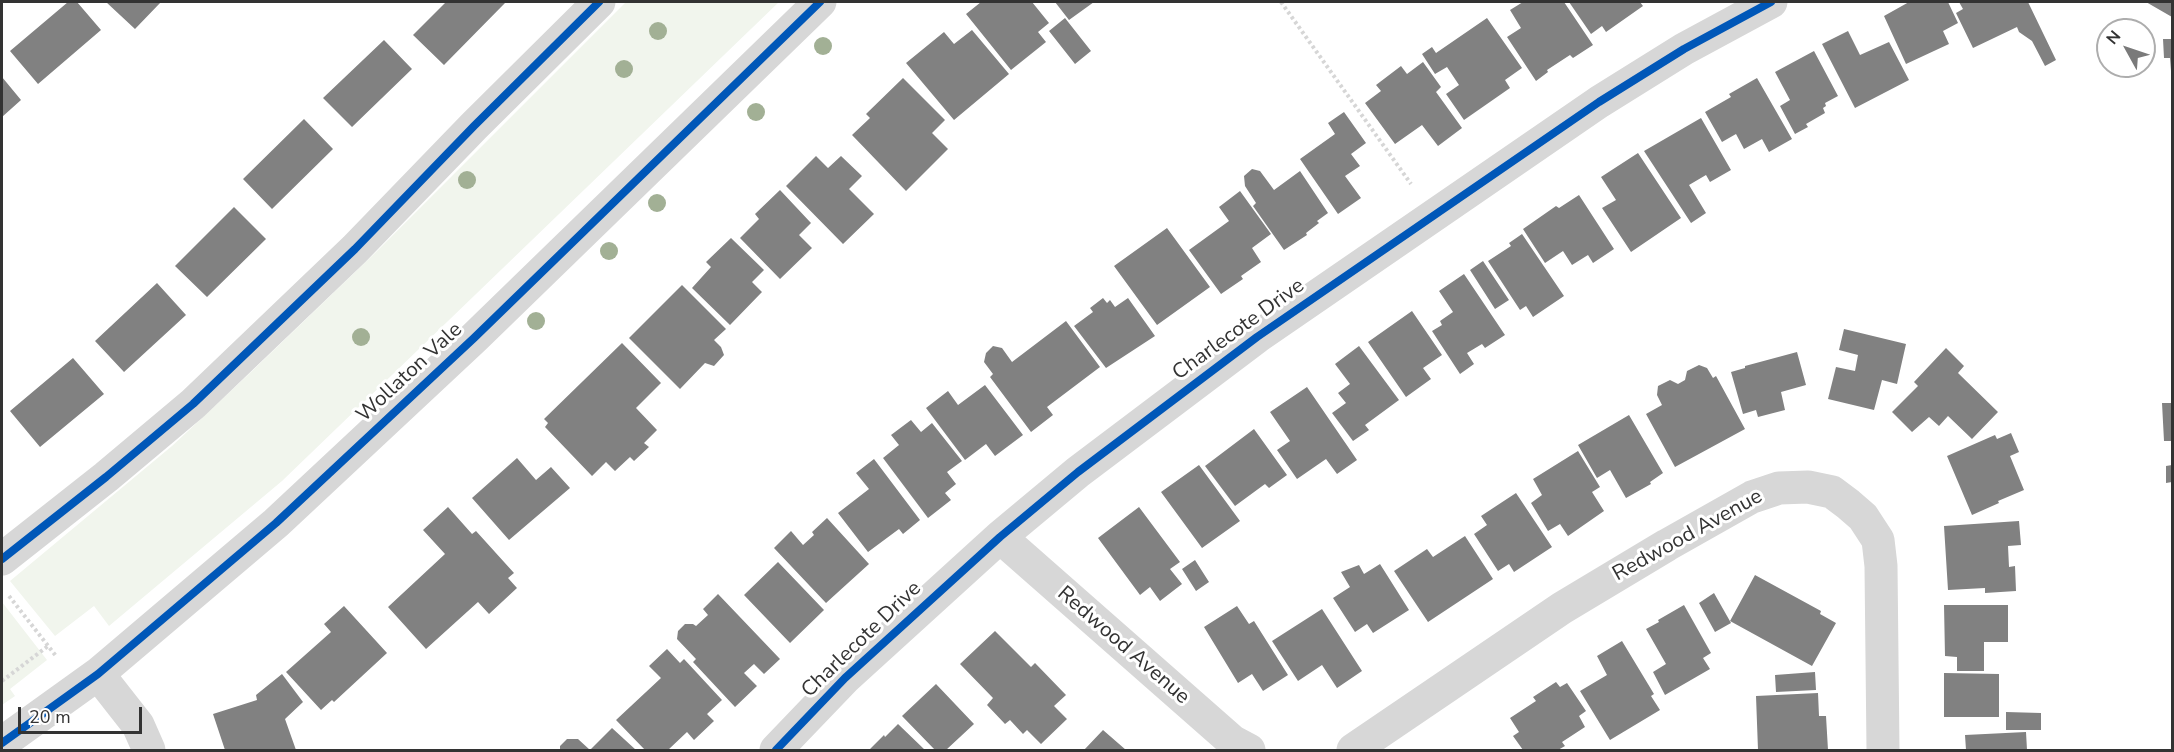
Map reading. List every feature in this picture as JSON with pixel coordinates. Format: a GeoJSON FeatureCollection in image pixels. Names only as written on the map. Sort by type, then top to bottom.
{"type":"FeatureCollection","features":[{"type":"Feature","properties":{"kind":"street"},"geometry":{"type":"LineString","coordinates":[[7,545],[106,477],[193,404],[355,249],[599,2]]}},
{"type":"Feature","properties":{"kind":"street","name":"Wollaton Vale"},"geometry":{"type":"LineString","coordinates":[[2,743],[98,674],[285,515],[474,338],[820,2]]}},
{"type":"Feature","properties":{"kind":"street","name":"Charlecote Drive"},"geometry":{"type":"LineString","coordinates":[[776,750],[845,678],[1000,537],[1078,472],[1257,337],[1599,102],[1684,49],[1771,2]]}},
{"type":"Feature","properties":{"kind":"street","name":"Redwood Avenue"},"geometry":{"type":"LineString","coordinates":[[1353,750],[1562,608],[1667,545],[1752,497],[1779,488],[1808,487],[1832,492],[1848,504],[1863,517],[1878,540],[1881,566],[1883,750]]}},
{"type":"Feature","properties":{"kind":"street","name":"Redwood Avenue"},"geometry":{"type":"LineString","coordinates":[[1000,537],[1232,741],[1248,750]]}},
{"type":"Feature","properties":{"kind":"street"},"geometry":{"type":"LineString","coordinates":[[98,674],[138,725],[149,750]]}},
{"type":"Feature","properties":{"kind":"path"},"geometry":{"type":"LineString","coordinates":[[1281,2],[1433,216]]}},
{"type":"Feature","properties":{"kind":"path"},"geometry":{"type":"LineString","coordinates":[[8,596],[58,659],[65,653]]}},
{"type":"Feature","properties":{"kind":"path"},"geometry":{"type":"LineString","coordinates":[[2,681],[48,646]]}},
{"type":"Feature","properties":{"kind":"shaded area"},"geometry":{"type":"Polygon","coordinates":[[[626,2],[779,2],[282,481],[109,626],[94,606],[55,636],[10,581],[172,446],[251,372],[376,252],[626,2]]]}},
{"type":"Feature","properties":{"kind":"shaded area"},"geometry":{"type":"Polygon","coordinates":[[[2,602],[47,660],[10,689],[15,696],[2,705],[2,602]]]}},
{"type":"Feature","properties":{"kind":"building"},"geometry":{"type":"Polygon","coordinates":[[[68,2],[77,2],[101,30],[38,84],[10,51],[68,2]]]}},
{"type":"Feature","properties":{"kind":"building"},"geometry":{"type":"Polygon","coordinates":[[[106,2],[161,2],[135,29],[106,2]]]}},
{"type":"Feature","properties":{"kind":"building"},"geometry":{"type":"Polygon","coordinates":[[[446,2],[505,3],[444,65],[413,35],[446,2]]]}},
{"type":"Feature","properties":{"kind":"building"},"geometry":{"type":"Polygon","coordinates":[[[981,2],[1032,2],[1049,23],[1038,32],[1046,42],[1011,70],[966,14],[981,2]]]}},
{"type":"Feature","properties":{"kind":"building"},"geometry":{"type":"Polygon","coordinates":[[[1055,2],[1094,2],[1069,20],[1055,2]]]}},
{"type":"Feature","properties":{"kind":"building"},"geometry":{"type":"Polygon","coordinates":[[[1523,2],[1564,2],[1593,45],[1573,58],[1570,55],[1547,70],[1548,72],[1536,81],[1507,37],[1521,28],[1510,10],[1523,2]]]}},
{"type":"Feature","properties":{"kind":"building"},"geometry":{"type":"Polygon","coordinates":[[[1569,2],[1640,2],[1643,6],[1606,32],[1602,26],[1591,34],[1569,2]]]}},
{"type":"Feature","properties":{"kind":"building"},"geometry":{"type":"Polygon","coordinates":[[[1909,2],[1948,2],[1958,23],[1943,31],[1949,44],[1906,64],[1884,16],[1909,2]]]}},
{"type":"Feature","properties":{"kind":"building"},"geometry":{"type":"Polygon","coordinates":[[[1959,2],[2028,2],[2056,60],[2045,66],[2032,41],[2019,32],[2017,27],[1973,48],[1956,13],[1963,9],[1959,2]]]}},
{"type":"Feature","properties":{"kind":"building"},"geometry":{"type":"Polygon","coordinates":[[[2146,2],[2172,2],[2172,17],[2146,2]]]}},
{"type":"Feature","properties":{"kind":"building"},"geometry":{"type":"Polygon","coordinates":[[[1065,18],[1091,51],[1075,64],[1049,31],[1065,18]]]}},
{"type":"Feature","properties":{"kind":"building"},"geometry":{"type":"Polygon","coordinates":[[[1487,18],[1522,68],[1505,80],[1510,88],[1464,120],[1446,94],[1459,85],[1447,67],[1435,74],[1422,54],[1432,47],[1436,53],[1487,18]]]}},
{"type":"Feature","properties":{"kind":"building"},"geometry":{"type":"Polygon","coordinates":[[[972,30],[1009,74],[954,120],[906,63],[944,32],[954,44],[972,30]]]}},
{"type":"Feature","properties":{"kind":"building"},"geometry":{"type":"Polygon","coordinates":[[[1848,31],[1860,55],[1889,42],[1909,80],[1855,108],[1822,44],[1848,31]]]}},
{"type":"Feature","properties":{"kind":"building"},"geometry":{"type":"Polygon","coordinates":[[[2163,39],[2172,39],[2172,71],[2170,58],[2164,58],[2163,39]]]}},
{"type":"Feature","properties":{"kind":"building"},"geometry":{"type":"Polygon","coordinates":[[[384,40],[412,69],[352,127],[323,98],[384,40]]]}},
{"type":"Feature","properties":{"kind":"building"},"geometry":{"type":"Polygon","coordinates":[[[1814,51],[1838,96],[1825,103],[1826,106],[1823,108],[1825,113],[1806,124],[1808,127],[1795,134],[1780,106],[1790,100],[1775,72],[1814,51]]]}},
{"type":"Feature","properties":{"kind":"building"},"geometry":{"type":"Polygon","coordinates":[[[1423,62],[1441,87],[1436,92],[1462,128],[1438,146],[1422,125],[1395,144],[1365,103],[1381,91],[1376,85],[1401,66],[1407,74],[1423,62]]]}},
{"type":"Feature","properties":{"kind":"building"},"geometry":{"type":"Polygon","coordinates":[[[2,77],[21,100],[2,117],[2,77]]]}},
{"type":"Feature","properties":{"kind":"building"},"geometry":{"type":"Polygon","coordinates":[[[903,78],[945,120],[932,133],[948,149],[906,191],[852,135],[870,118],[866,114],[903,78]]]}},
{"type":"Feature","properties":{"kind":"building"},"geometry":{"type":"Polygon","coordinates":[[[1757,78],[1792,139],[1769,152],[1762,139],[1744,149],[1736,134],[1722,142],[1705,112],[1731,97],[1729,94],[1757,78]]]}},
{"type":"Feature","properties":{"kind":"building"},"geometry":{"type":"Polygon","coordinates":[[[1344,112],[1366,143],[1351,154],[1360,166],[1345,176],[1361,198],[1338,214],[1300,159],[1335,134],[1328,123],[1344,112]]]}},
{"type":"Feature","properties":{"kind":"building"},"geometry":{"type":"Polygon","coordinates":[[[1701,118],[1731,170],[1710,182],[1706,175],[1689,185],[1706,213],[1691,223],[1644,151],[1701,118]]]}},
{"type":"Feature","properties":{"kind":"building"},"geometry":{"type":"Polygon","coordinates":[[[304,119],[333,149],[272,209],[243,179],[304,119]]]}},
{"type":"Feature","properties":{"kind":"building"},"geometry":{"type":"Polygon","coordinates":[[[1638,153],[1681,218],[1631,252],[1602,208],[1616,200],[1601,177],[1638,153]]]}},
{"type":"Feature","properties":{"kind":"building"},"geometry":{"type":"Polygon","coordinates":[[[816,156],[828,168],[841,156],[862,176],[849,189],[874,214],[843,244],[786,186],[816,156]]]}},
{"type":"Feature","properties":{"kind":"building"},"geometry":{"type":"Polygon","coordinates":[[[1252,169],[1260,171],[1274,190],[1300,171],[1328,213],[1317,221],[1319,223],[1306,233],[1307,235],[1284,250],[1253,206],[1256,203],[1245,186],[1244,176],[1252,169]]]}},
{"type":"Feature","properties":{"kind":"building"},"geometry":{"type":"Polygon","coordinates":[[[780,190],[811,223],[799,235],[812,248],[780,279],[740,238],[759,219],[755,214],[780,190]]]}},
{"type":"Feature","properties":{"kind":"building"},"geometry":{"type":"Polygon","coordinates":[[[1240,191],[1271,234],[1252,248],[1261,262],[1241,276],[1243,279],[1221,294],[1189,250],[1229,221],[1219,207],[1240,191]]]}},
{"type":"Feature","properties":{"kind":"building"},"geometry":{"type":"Polygon","coordinates":[[[1579,195],[1614,249],[1593,263],[1588,255],[1572,265],[1563,251],[1545,263],[1523,229],[1556,206],[1559,208],[1579,195]]]}},
{"type":"Feature","properties":{"kind":"building"},"geometry":{"type":"Polygon","coordinates":[[[234,207],[266,239],[207,297],[175,266],[234,207]]]}},
{"type":"Feature","properties":{"kind":"building"},"geometry":{"type":"Polygon","coordinates":[[[1167,228],[1210,287],[1157,325],[1114,266],[1167,228]]]}},
{"type":"Feature","properties":{"kind":"building"},"geometry":{"type":"Polygon","coordinates":[[[1522,234],[1564,296],[1533,317],[1526,306],[1520,310],[1488,261],[1511,246],[1509,243],[1522,234]]]}},
{"type":"Feature","properties":{"kind":"building"},"geometry":{"type":"Polygon","coordinates":[[[731,238],[764,270],[752,282],[762,292],[730,325],[692,288],[711,267],[706,262],[731,238]]]}},
{"type":"Feature","properties":{"kind":"building"},"geometry":{"type":"Polygon","coordinates":[[[1483,261],[1509,300],[1495,309],[1470,270],[1483,261]]]}},
{"type":"Feature","properties":{"kind":"building"},"geometry":{"type":"Polygon","coordinates":[[[1464,274],[1505,335],[1485,348],[1482,344],[1467,353],[1474,364],[1460,374],[1432,331],[1442,325],[1440,321],[1453,312],[1439,291],[1464,274]]]}},
{"type":"Feature","properties":{"kind":"building"},"geometry":{"type":"Polygon","coordinates":[[[157,283],[186,315],[124,372],[95,341],[157,283]]]}},
{"type":"Feature","properties":{"kind":"building"},"geometry":{"type":"Polygon","coordinates":[[[682,285],[726,329],[714,340],[721,347],[724,355],[714,366],[705,363],[680,389],[629,338],[682,285]]]}},
{"type":"Feature","properties":{"kind":"building"},"geometry":{"type":"Polygon","coordinates":[[[1103,298],[1107,303],[1110,300],[1115,307],[1128,298],[1155,336],[1106,368],[1074,326],[1093,312],[1090,308],[1103,298]]]}},
{"type":"Feature","properties":{"kind":"building"},"geometry":{"type":"Polygon","coordinates":[[[1412,311],[1442,355],[1423,368],[1431,379],[1406,397],[1368,342],[1412,311]]]}},
{"type":"Feature","properties":{"kind":"building"},"geometry":{"type":"Polygon","coordinates":[[[1066,321],[1100,367],[1047,407],[1053,415],[1031,432],[990,377],[993,374],[984,362],[986,353],[993,346],[1002,348],[1012,362],[1066,321]]]}},
{"type":"Feature","properties":{"kind":"building"},"geometry":{"type":"Polygon","coordinates":[[[1844,329],[1906,344],[1897,384],[1882,380],[1874,410],[1828,399],[1836,367],[1855,371],[1858,355],[1839,350],[1844,329]]]}},
{"type":"Feature","properties":{"kind":"building"},"geometry":{"type":"Polygon","coordinates":[[[622,343],[661,383],[636,408],[657,430],[644,443],[649,447],[634,461],[630,457],[615,471],[606,462],[592,476],[545,427],[548,423],[544,419],[622,343]]]}},
{"type":"Feature","properties":{"kind":"building"},"geometry":{"type":"Polygon","coordinates":[[[1359,346],[1399,400],[1365,425],[1369,430],[1353,441],[1332,413],[1346,403],[1338,393],[1350,384],[1335,364],[1359,346]]]}},
{"type":"Feature","properties":{"kind":"building"},"geometry":{"type":"Polygon","coordinates":[[[1946,348],[1964,366],[1958,373],[1998,412],[1972,439],[1948,416],[1939,426],[1929,417],[1912,432],[1892,412],[1918,386],[1914,382],[1946,348]]]}},
{"type":"Feature","properties":{"kind":"building"},"geometry":{"type":"Polygon","coordinates":[[[1797,352],[1806,385],[1781,392],[1785,410],[1758,417],[1756,410],[1743,414],[1731,372],[1797,352]]]}},
{"type":"Feature","properties":{"kind":"building"},"geometry":{"type":"Polygon","coordinates":[[[73,358],[104,394],[40,447],[10,411],[73,358]]]}},
{"type":"Feature","properties":{"kind":"building"},"geometry":{"type":"Polygon","coordinates":[[[1699,365],[1707,368],[1713,378],[1716,376],[1745,429],[1675,467],[1646,414],[1662,405],[1657,395],[1658,386],[1670,380],[1678,384],[1685,380],[1687,371],[1699,365]]]}},
{"type":"Feature","properties":{"kind":"building"},"geometry":{"type":"Polygon","coordinates":[[[985,385],[1023,435],[995,456],[986,444],[965,460],[926,408],[948,391],[958,405],[985,385]]]}},
{"type":"Feature","properties":{"kind":"building"},"geometry":{"type":"Polygon","coordinates":[[[1307,387],[1357,460],[1337,474],[1326,459],[1297,479],[1277,450],[1290,441],[1270,412],[1307,387]]]}},
{"type":"Feature","properties":{"kind":"building"},"geometry":{"type":"Polygon","coordinates":[[[2162,403],[2172,403],[2172,441],[2164,441],[2162,403]]]}},
{"type":"Feature","properties":{"kind":"building"},"geometry":{"type":"Polygon","coordinates":[[[1629,415],[1663,473],[1650,482],[1651,484],[1626,498],[1610,470],[1597,478],[1578,445],[1629,415]]]}},
{"type":"Feature","properties":{"kind":"building"},"geometry":{"type":"Polygon","coordinates":[[[911,420],[921,432],[932,423],[962,461],[947,472],[956,484],[945,493],[951,500],[928,518],[883,458],[899,445],[891,435],[911,420]]]}},
{"type":"Feature","properties":{"kind":"building"},"geometry":{"type":"Polygon","coordinates":[[[1254,429],[1287,475],[1269,488],[1265,484],[1235,506],[1205,466],[1254,429]]]}},
{"type":"Feature","properties":{"kind":"building"},"geometry":{"type":"Polygon","coordinates":[[[2011,433],[2019,452],[2010,456],[2024,490],[1972,515],[1947,456],[1995,435],[1997,439],[2011,433]]]}},
{"type":"Feature","properties":{"kind":"building"},"geometry":{"type":"Polygon","coordinates":[[[1578,451],[1600,487],[1592,492],[1604,511],[1568,536],[1560,524],[1548,531],[1531,503],[1542,495],[1533,479],[1578,451]]]}},
{"type":"Feature","properties":{"kind":"building"},"geometry":{"type":"Polygon","coordinates":[[[517,458],[536,480],[551,467],[570,488],[509,540],[472,498],[517,458]]]}},
{"type":"Feature","properties":{"kind":"building"},"geometry":{"type":"Polygon","coordinates":[[[874,459],[920,520],[903,534],[899,529],[868,552],[838,513],[869,489],[856,473],[874,459]]]}},
{"type":"Feature","properties":{"kind":"building"},"geometry":{"type":"Polygon","coordinates":[[[1199,465],[1240,521],[1202,548],[1161,492],[1199,465]]]}},
{"type":"Feature","properties":{"kind":"building"},"geometry":{"type":"Polygon","coordinates":[[[2172,465],[2172,482],[2166,483],[2166,466],[2172,465]]]}},
{"type":"Feature","properties":{"kind":"building"},"geometry":{"type":"Polygon","coordinates":[[[1516,493],[1552,547],[1514,572],[1509,564],[1498,571],[1474,534],[1487,525],[1481,516],[1516,493]]]}},
{"type":"Feature","properties":{"kind":"building"},"geometry":{"type":"Polygon","coordinates":[[[448,507],[472,534],[476,531],[514,573],[508,578],[517,588],[489,614],[478,602],[426,649],[388,607],[445,554],[423,530],[448,507]]]}},
{"type":"Feature","properties":{"kind":"building"},"geometry":{"type":"Polygon","coordinates":[[[1139,507],[1180,562],[1170,569],[1182,584],[1160,601],[1150,587],[1140,595],[1098,538],[1139,507]]]}},
{"type":"Feature","properties":{"kind":"building"},"geometry":{"type":"Polygon","coordinates":[[[827,518],[869,564],[826,603],[774,548],[791,531],[803,545],[814,535],[812,532],[827,518]]]}},
{"type":"Feature","properties":{"kind":"building"},"geometry":{"type":"Polygon","coordinates":[[[2019,521],[2021,545],[2008,546],[2009,567],[2015,566],[2016,591],[1985,593],[1985,588],[1948,590],[1944,526],[2019,521]]]}},
{"type":"Feature","properties":{"kind":"building"},"geometry":{"type":"Polygon","coordinates":[[[1465,536],[1493,579],[1428,622],[1394,571],[1427,549],[1433,557],[1465,536]]]}},
{"type":"Feature","properties":{"kind":"building"},"geometry":{"type":"Polygon","coordinates":[[[1195,560],[1209,582],[1196,591],[1182,569],[1195,560]]]}},
{"type":"Feature","properties":{"kind":"building"},"geometry":{"type":"Polygon","coordinates":[[[778,562],[824,610],[790,643],[744,595],[778,562]]]}},
{"type":"Feature","properties":{"kind":"building"},"geometry":{"type":"Polygon","coordinates":[[[1380,564],[1409,610],[1373,633],[1367,624],[1355,632],[1333,598],[1350,587],[1341,572],[1359,565],[1364,574],[1380,564]]]}},
{"type":"Feature","properties":{"kind":"building"},"geometry":{"type":"Polygon","coordinates":[[[1755,575],[1821,611],[1820,614],[1836,623],[1812,666],[1730,621],[1755,575]]]}},
{"type":"Feature","properties":{"kind":"building"},"geometry":{"type":"Polygon","coordinates":[[[1714,593],[1731,623],[1715,632],[1699,603],[1714,593]]]}},
{"type":"Feature","properties":{"kind":"building"},"geometry":{"type":"Polygon","coordinates":[[[718,594],[780,659],[764,674],[754,664],[744,673],[757,686],[735,707],[693,662],[696,659],[677,639],[678,631],[685,624],[696,626],[708,615],[703,609],[718,594]]]}},
{"type":"Feature","properties":{"kind":"building"},"geometry":{"type":"Polygon","coordinates":[[[1684,605],[1711,653],[1703,658],[1710,669],[1665,695],[1653,672],[1666,664],[1646,629],[1684,605]]]}},
{"type":"Feature","properties":{"kind":"building"},"geometry":{"type":"Polygon","coordinates":[[[1944,605],[2008,605],[2008,642],[1984,642],[1984,671],[1957,671],[1957,657],[1945,656],[1944,605]]]}},
{"type":"Feature","properties":{"kind":"building"},"geometry":{"type":"Polygon","coordinates":[[[344,606],[387,653],[334,702],[332,700],[321,710],[286,672],[331,632],[324,624],[344,606]]]}},
{"type":"Feature","properties":{"kind":"building"},"geometry":{"type":"Polygon","coordinates":[[[1237,606],[1249,624],[1254,621],[1288,675],[1263,691],[1252,674],[1238,683],[1204,627],[1237,606]]]}},
{"type":"Feature","properties":{"kind":"building"},"geometry":{"type":"Polygon","coordinates":[[[1322,609],[1362,671],[1337,688],[1322,665],[1298,681],[1272,641],[1322,609]]]}},
{"type":"Feature","properties":{"kind":"building"},"geometry":{"type":"Polygon","coordinates":[[[995,631],[1031,667],[1035,663],[1066,695],[1054,706],[1067,719],[1041,744],[1027,730],[1023,734],[1010,720],[1005,724],[987,705],[993,698],[960,664],[995,631]]]}},
{"type":"Feature","properties":{"kind":"building"},"geometry":{"type":"Polygon","coordinates":[[[1622,641],[1654,694],[1651,696],[1660,710],[1610,740],[1580,691],[1607,675],[1597,656],[1622,641]]]}},
{"type":"Feature","properties":{"kind":"building"},"geometry":{"type":"Polygon","coordinates":[[[667,649],[680,663],[684,659],[722,700],[707,714],[714,721],[694,740],[687,732],[668,750],[645,750],[616,720],[661,678],[649,666],[667,649]]]}},
{"type":"Feature","properties":{"kind":"building"},"geometry":{"type":"Polygon","coordinates":[[[1815,672],[1816,690],[1776,692],[1775,675],[1815,672]]]}},
{"type":"Feature","properties":{"kind":"building"},"geometry":{"type":"Polygon","coordinates":[[[1944,673],[1999,674],[1999,717],[1944,717],[1944,673]]]}},
{"type":"Feature","properties":{"kind":"building"},"geometry":{"type":"Polygon","coordinates":[[[282,674],[303,702],[285,719],[296,750],[225,750],[213,714],[257,700],[256,695],[282,674]]]}},
{"type":"Feature","properties":{"kind":"building"},"geometry":{"type":"Polygon","coordinates":[[[1556,682],[1560,687],[1567,683],[1586,711],[1579,716],[1585,727],[1562,742],[1565,746],[1558,750],[1523,750],[1513,736],[1519,732],[1510,718],[1536,701],[1533,697],[1556,682]]]}},
{"type":"Feature","properties":{"kind":"building"},"geometry":{"type":"Polygon","coordinates":[[[936,684],[974,724],[946,750],[935,750],[902,716],[936,684]]]}},
{"type":"Feature","properties":{"kind":"building"},"geometry":{"type":"Polygon","coordinates":[[[1818,693],[1819,716],[1826,716],[1828,750],[1758,750],[1756,696],[1818,693]]]}},
{"type":"Feature","properties":{"kind":"building"},"geometry":{"type":"Polygon","coordinates":[[[2006,712],[2041,713],[2041,730],[2006,730],[2006,712]]]}},
{"type":"Feature","properties":{"kind":"building"},"geometry":{"type":"Polygon","coordinates":[[[898,724],[925,750],[869,750],[884,735],[885,737],[898,724]]]}},
{"type":"Feature","properties":{"kind":"building"},"geometry":{"type":"Polygon","coordinates":[[[612,728],[636,750],[590,750],[612,728]]]}},
{"type":"Feature","properties":{"kind":"building"},"geometry":{"type":"Polygon","coordinates":[[[1103,730],[1126,750],[1084,750],[1103,730]]]}},
{"type":"Feature","properties":{"kind":"building"},"geometry":{"type":"Polygon","coordinates":[[[2026,732],[2027,750],[1966,750],[1965,735],[2026,732]]]}},
{"type":"Feature","properties":{"kind":"building"},"geometry":{"type":"Polygon","coordinates":[[[567,739],[578,739],[590,750],[560,750],[560,746],[567,739]]]}},
{"type":"Feature","properties":{"kind":"cycle path"},"geometry":{"type":"LineString","coordinates":[[2,559],[106,477],[193,404],[355,249],[599,2]]}},
{"type":"Feature","properties":{"kind":"cycle path"},"geometry":{"type":"LineString","coordinates":[[2,743],[98,674],[276,523],[474,338],[820,2]]}},
{"type":"Feature","properties":{"kind":"cycle path"},"geometry":{"type":"LineString","coordinates":[[776,750],[845,678],[1000,537],[1078,472],[1257,337],[1599,102],[1684,49],[1771,2]]}}]}
